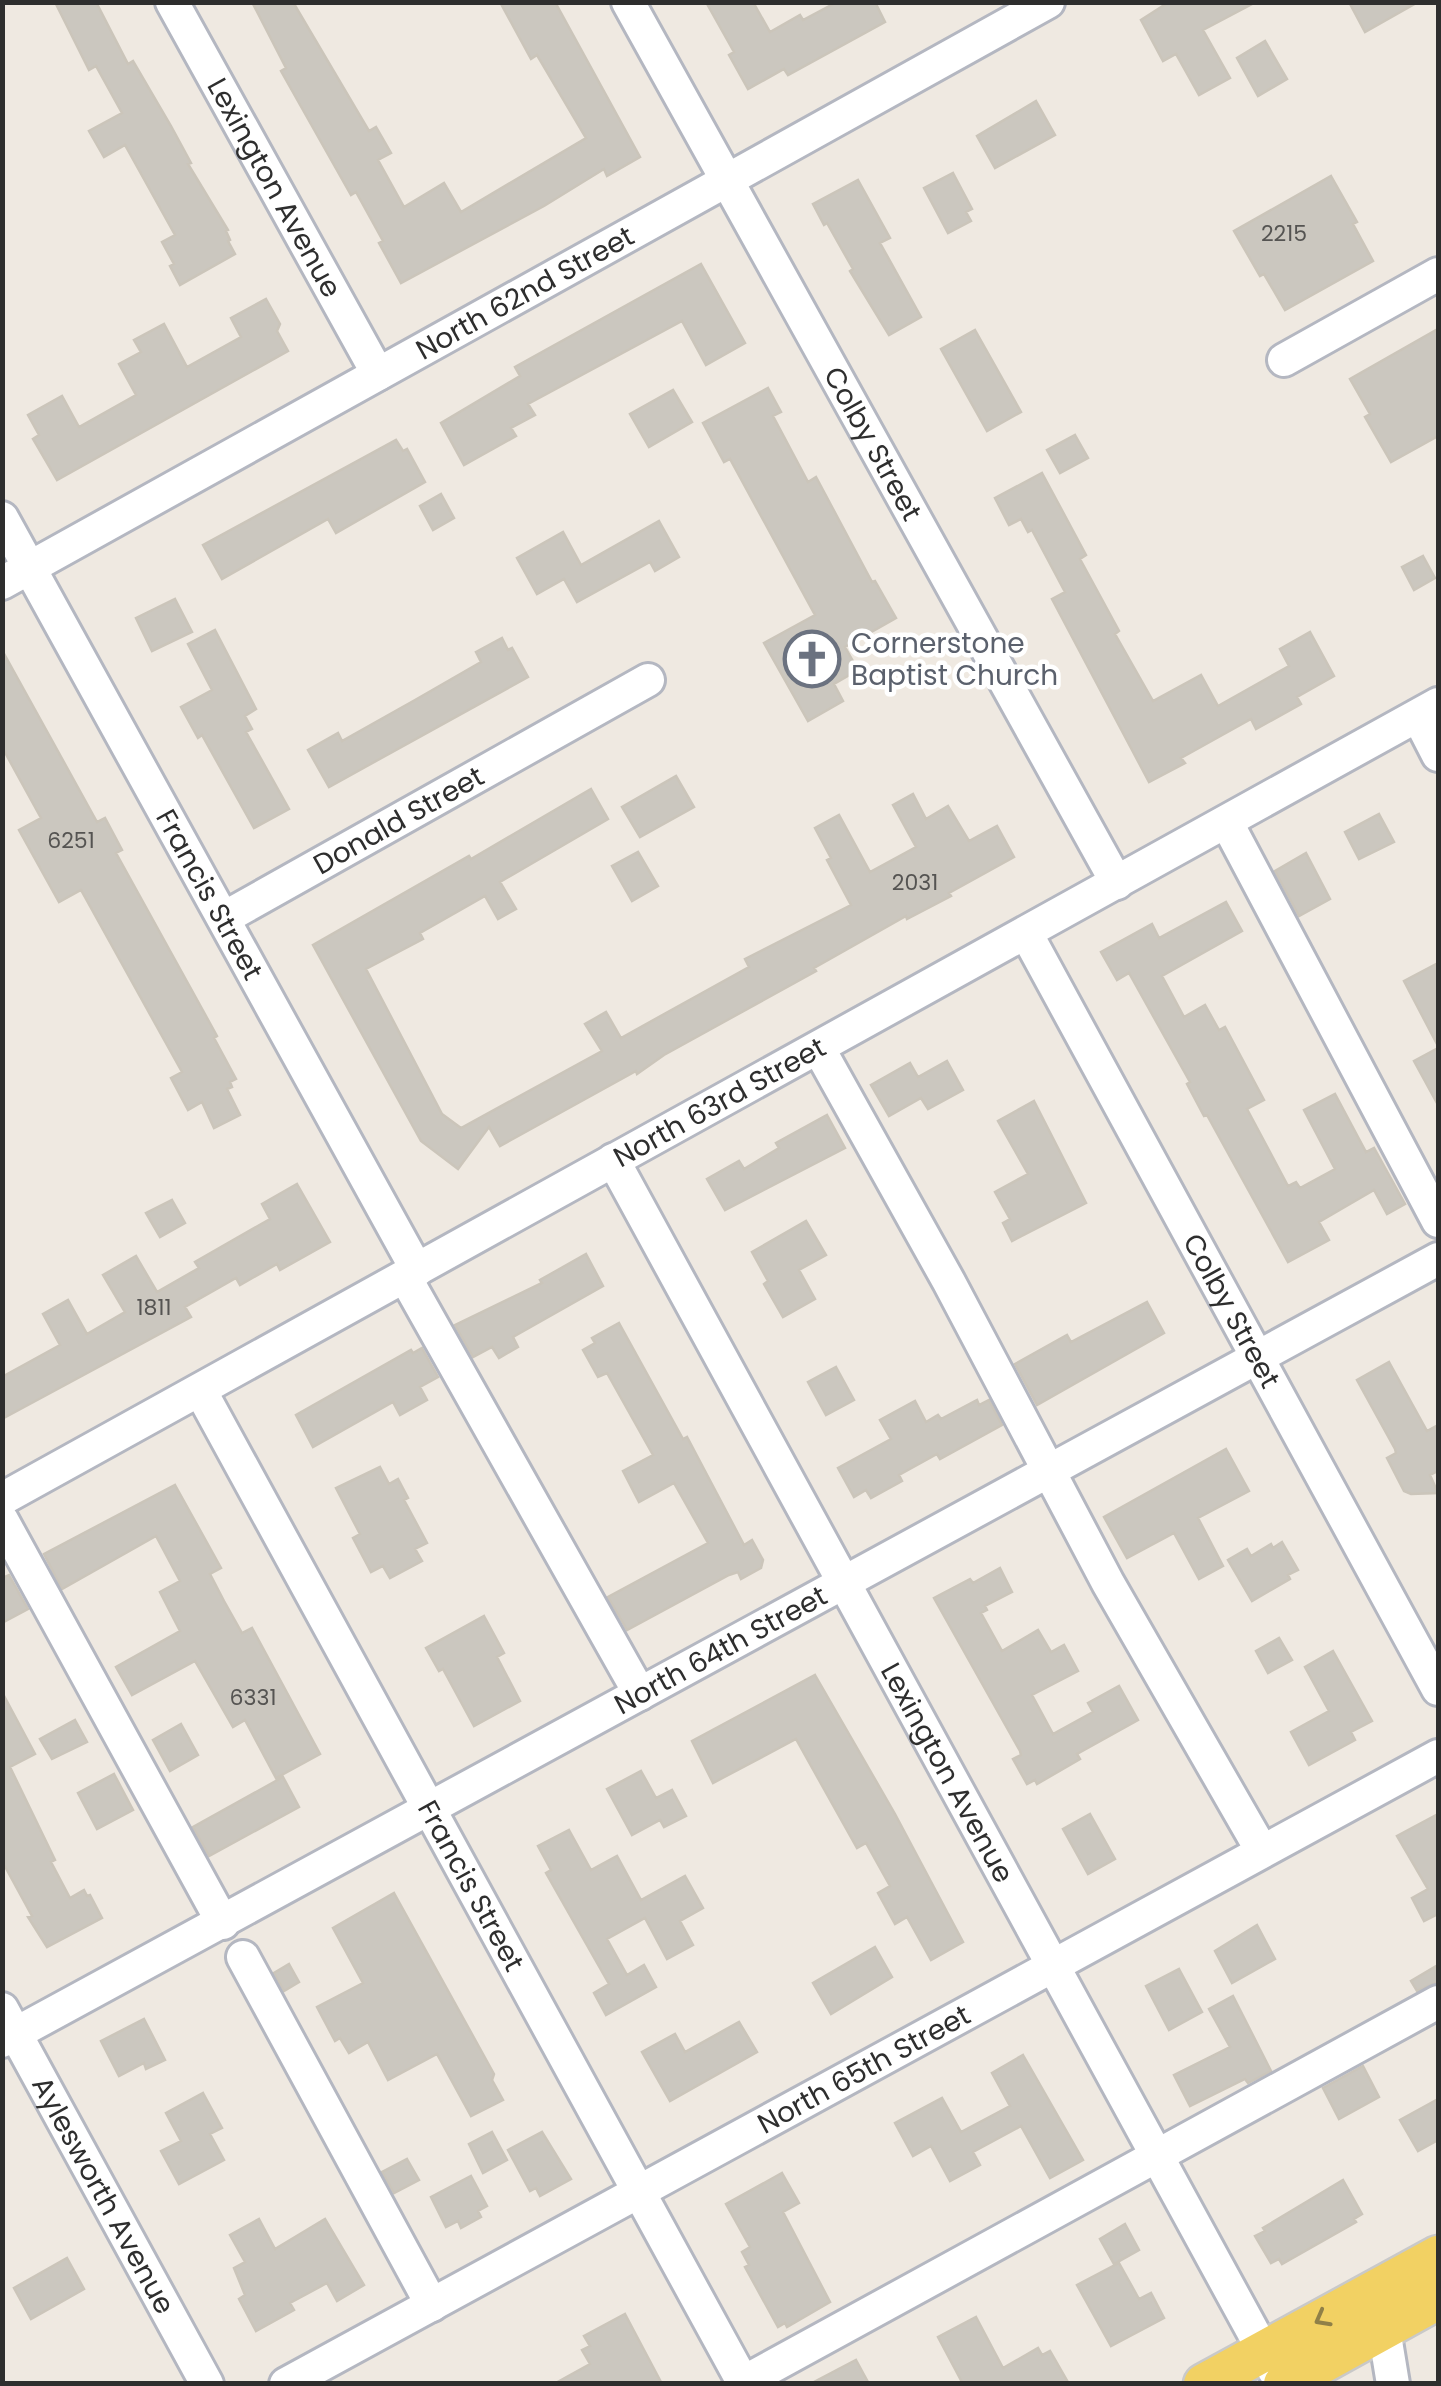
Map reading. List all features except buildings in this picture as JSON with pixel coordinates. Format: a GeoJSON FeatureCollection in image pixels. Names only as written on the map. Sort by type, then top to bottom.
{"type":"FeatureCollection","features":[{"type":"Feature","properties":{"kind":"main road"},"geometry":{"type":"LineString","coordinates":[[1204,2384],[1276,2373],[1375,2312],[1438,2256]]}},
{"type":"Feature","properties":{"kind":"main road"},"geometry":{"type":"LineString","coordinates":[[1375,2312],[1438,2298]]}},
{"type":"Feature","properties":{"kind":"street","name":"Lexington Avenue"},"geometry":{"type":"LineString","coordinates":[[172,2],[378,374]]}},
{"type":"Feature","properties":{"kind":"street","name":"Colby Street"},"geometry":{"type":"LineString","coordinates":[[628,2],[1116,884]]}},
{"type":"Feature","properties":{"kind":"street","name":"North 62nd Street"},"geometry":{"type":"LineString","coordinates":[[16,576],[1048,2]]}},
{"type":"Feature","properties":{"kind":"street"},"geometry":{"type":"LineString","coordinates":[[1284,360],[1438,274]]}},
{"type":"Feature","properties":{"kind":"street","name":"Francis Street"},"geometry":{"type":"LineString","coordinates":[[2,518],[16,576],[224,918],[640,1694]]}},
{"type":"Feature","properties":{"kind":"street","name":"Donald Street"},"geometry":{"type":"LineString","coordinates":[[224,918],[648,680]]}},
{"type":"Feature","properties":{"kind":"street","name":"North 63rd Street"},"geometry":{"type":"LineString","coordinates":[[2,1499],[1428,710]]}},
{"type":"Feature","properties":{"kind":"street"},"geometry":{"type":"LineString","coordinates":[[1428,710],[1438,754]]}},
{"type":"Feature","properties":{"kind":"street"},"geometry":{"type":"LineString","coordinates":[[1227,822],[1438,1221]]}},
{"type":"Feature","properties":{"kind":"street","name":"Colby Street"},"geometry":{"type":"LineString","coordinates":[[1026,933],[1438,1689]]}},
{"type":"Feature","properties":{"kind":"street"},"geometry":{"type":"LineString","coordinates":[[818,1049],[1124,1612],[1262,1851]]}},
{"type":"Feature","properties":{"kind":"street","name":"Lexington Avenue"},"geometry":{"type":"LineString","coordinates":[[613,1160],[1276,2373]]}},
{"type":"Feature","properties":{"kind":"street","name":"North 64th Street"},"geometry":{"type":"LineString","coordinates":[[7,2028],[223,1922],[1438,1259]]}},
{"type":"Feature","properties":{"kind":"street","name":"Francis Street"},"geometry":{"type":"LineString","coordinates":[[200,1390],[742,2383]]}},
{"type":"Feature","properties":{"kind":"street"},"geometry":{"type":"LineString","coordinates":[[2,1520],[223,1922]]}},
{"type":"Feature","properties":{"kind":"street","name":"North 65th Street"},"geometry":{"type":"LineString","coordinates":[[286,2384],[1438,1756]]}},
{"type":"Feature","properties":{"kind":"street"},"geometry":{"type":"LineString","coordinates":[[243,1957],[432,2305]]}},
{"type":"Feature","properties":{"kind":"street"},"geometry":{"type":"LineString","coordinates":[[742,2383],[1438,2002]]}},
{"type":"Feature","properties":{"kind":"street","name":"Aylesworth Avenue"},"geometry":{"type":"LineString","coordinates":[[7,2028],[207,2384]]}},
{"type":"Feature","properties":{"kind":"street"},"geometry":{"type":"LineString","coordinates":[[1375,2312],[1393,2384]]}},
{"type":"Feature","properties":{"kind":"place","name":"Cornerstone Baptist Church"},"geometry":{"type":"Point","coordinates":[812,659]}}]}
